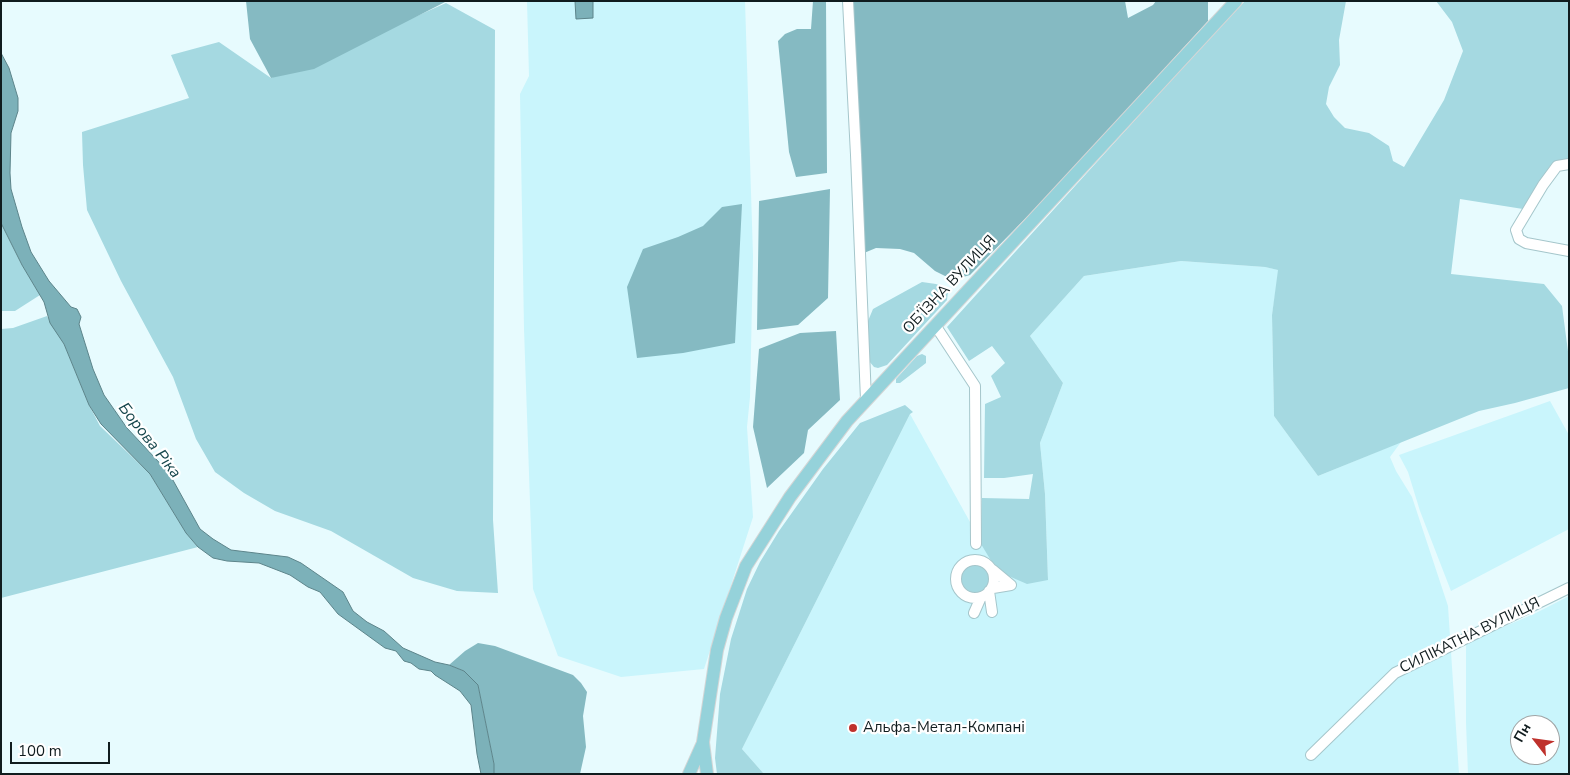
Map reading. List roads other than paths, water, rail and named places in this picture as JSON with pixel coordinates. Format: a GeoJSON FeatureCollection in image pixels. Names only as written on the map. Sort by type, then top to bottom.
{"type":"FeatureCollection","features":[{"type":"Feature","properties":{"kind":"main road","name":"ОБ’ЇЗНА ВУЛИЦЯ"},"geometry":{"type":"LineString","coordinates":[[703,742],[717,650],[726,618],[746,566],[809,470],[866,400],[1236,1]]}},
{"type":"Feature","properties":{"kind":"main road"},"geometry":{"type":"LineString","coordinates":[[689,774],[703,742]]}},
{"type":"Feature","properties":{"kind":"main road"},"geometry":{"type":"LineString","coordinates":[[703,742],[708,774]]}},
{"type":"Feature","properties":{"kind":"street"},"geometry":{"type":"LineString","coordinates":[[848,1],[866,400]]}},
{"type":"Feature","properties":{"kind":"street"},"geometry":{"type":"LineString","coordinates":[[1569,164],[1557,166],[1516,230],[1518,239],[1526,243],[1569,251]]}},
{"type":"Feature","properties":{"kind":"street"},"geometry":{"type":"LineString","coordinates":[[935,325],[975,386],[976,544],[984,561],[1011,585],[984,594],[960,591],[956,581],[958,570],[976,544]]}},
{"type":"Feature","properties":{"kind":"street"},"geometry":{"type":"LineString","coordinates":[[965,562],[975,559],[984,561]]}},
{"type":"Feature","properties":{"kind":"street"},"geometry":{"type":"LineString","coordinates":[[984,594],[995,578],[993,570]]}},
{"type":"Feature","properties":{"kind":"street","name":"СИЛІКАТНА ВУЛИЦЯ"},"geometry":{"type":"LineString","coordinates":[[1311,755],[1395,673],[1569,588]]}},
{"type":"Feature","properties":{"kind":"place","name":"Альфа-Метал-Компані"},"geometry":{"type":"Point","coordinates":[853,728]}},
{"type":"Feature","properties":{"kind":"water label","name":"Борова Ріка"},"geometry":{"type":"Point","coordinates":[149,441]}}]}
